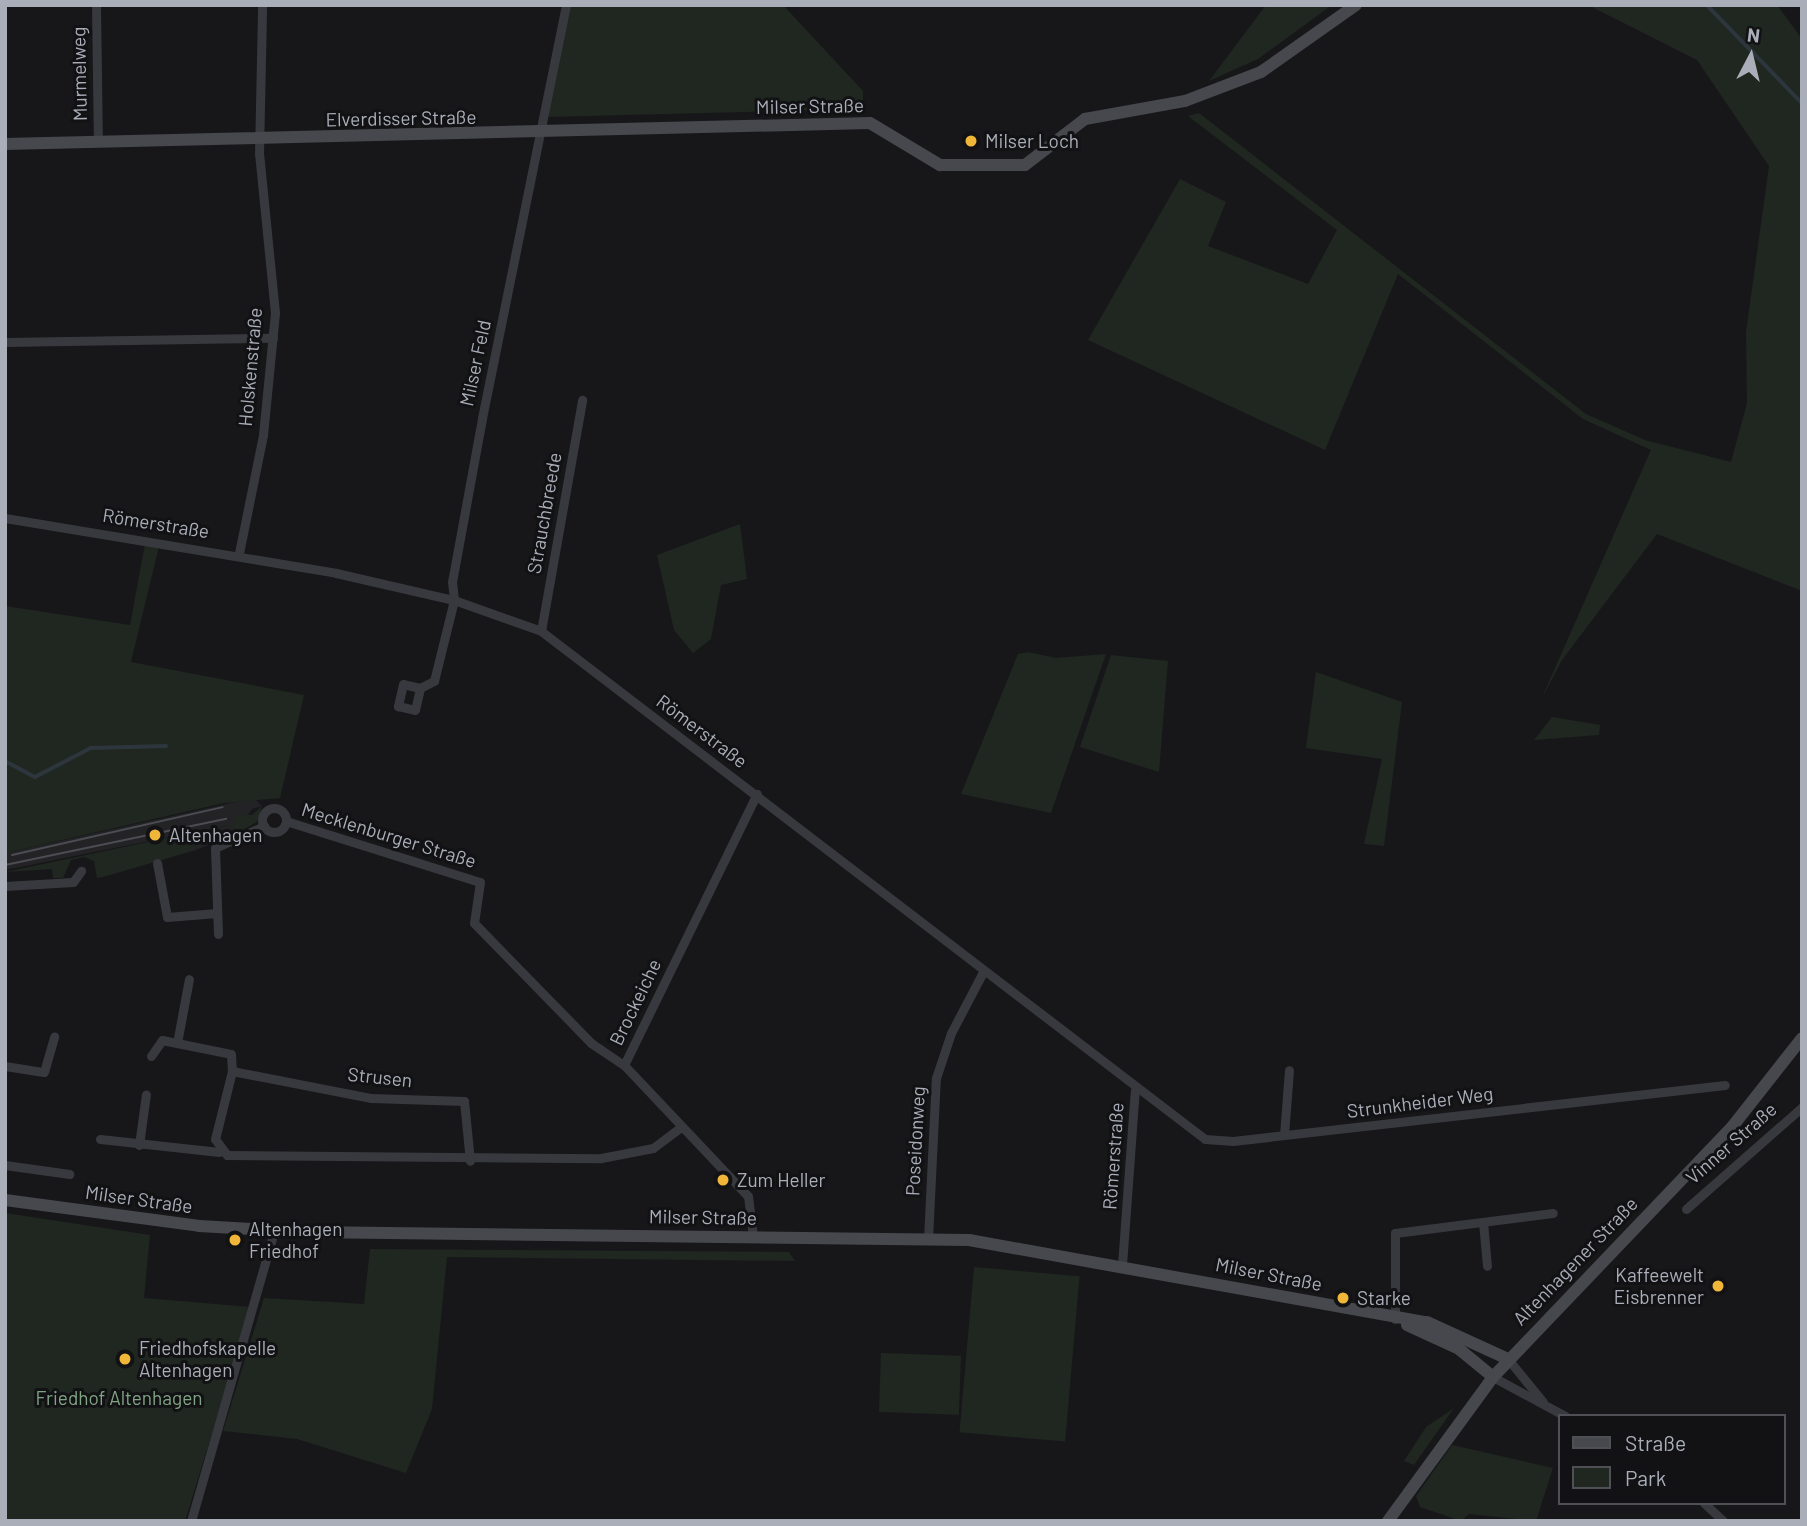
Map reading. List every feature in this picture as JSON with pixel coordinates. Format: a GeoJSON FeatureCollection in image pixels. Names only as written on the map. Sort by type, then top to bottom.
{"type":"FeatureCollection","features":[{"type":"Feature","properties":{"kind":"main road","name":"Milser Straße"},"geometry":{"type":"LineString","coordinates":[[541,134],[870,124],[940,165],[1025,165],[1084,118],[1185,101],[1261,72],[1356,5]]}},
{"type":"Feature","properties":{"kind":"main road","name":"Elverdisser Straße"},"geometry":{"type":"LineString","coordinates":[[5,144],[541,134]]}},
{"type":"Feature","properties":{"kind":"main road","name":"Altenhagener Straße"},"geometry":{"type":"LineString","coordinates":[[1388,1521],[1508,1359],[1731,1127],[1802,1038]]}},
{"type":"Feature","properties":{"kind":"main road"},"geometry":{"type":"LineString","coordinates":[[1789,1053],[1802,1060]]}},
{"type":"Feature","properties":{"kind":"main road","name":"Milser Straße"},"geometry":{"type":"LineString","coordinates":[[5,1200],[274,1231],[928,1239],[1030,1247],[1459,1333],[1508,1359]]}},
{"type":"Feature","properties":{"kind":"main road","name":"Milser Straße"},"geometry":{"type":"LineString","coordinates":[[1395,1320],[1460,1349],[1493,1377]]}},
{"type":"Feature","properties":{"kind":"street","name":"Murmelweg"},"geometry":{"type":"LineString","coordinates":[[96,5],[98,142]]}},
{"type":"Feature","properties":{"kind":"street"},"geometry":{"type":"LineString","coordinates":[[260,140],[262,5]]}},
{"type":"Feature","properties":{"kind":"street","name":"Milser Feld"},"geometry":{"type":"LineString","coordinates":[[420,688],[434,681],[454,600],[452,582],[566,5]]}},
{"type":"Feature","properties":{"kind":"street","name":"Holskenstraße"},"geometry":{"type":"LineString","coordinates":[[239,553],[263,435],[273,338],[260,140]]}},
{"type":"Feature","properties":{"kind":"street"},"geometry":{"type":"LineString","coordinates":[[5,341],[273,338]]}},
{"type":"Feature","properties":{"kind":"street","name":"Strauchbreede"},"geometry":{"type":"LineString","coordinates":[[541,631],[582,400]]}},
{"type":"Feature","properties":{"kind":"street","name":"Römerstraße"},"geometry":{"type":"LineString","coordinates":[[5,518],[239,553],[454,600],[541,631],[757,794],[1135,1090],[1122,1265]]}},
{"type":"Feature","properties":{"kind":"street","name":"Brockeiche"},"geometry":{"type":"LineString","coordinates":[[753,1236],[748,1196],[624,1065],[757,794]]}},
{"type":"Feature","properties":{"kind":"street"},"geometry":{"type":"LineString","coordinates":[[218,934],[215,848],[264,826],[280,831],[286,821],[282,811],[271,809],[264,826]]}},
{"type":"Feature","properties":{"kind":"street","name":"Mecklenburger Straße"},"geometry":{"type":"LineString","coordinates":[[286,821],[481,882],[474,923],[591,1043],[624,1065]]}},
{"type":"Feature","properties":{"kind":"street"},"geometry":{"type":"LineString","coordinates":[[157,863],[167,917],[217,913]]}},
{"type":"Feature","properties":{"kind":"street"},"geometry":{"type":"LineString","coordinates":[[5,886],[73,882],[81,871]]}},
{"type":"Feature","properties":{"kind":"street","name":"Poseidonweg"},"geometry":{"type":"LineString","coordinates":[[928,1239],[936,1078],[951,1032],[983,972]]}},
{"type":"Feature","properties":{"kind":"street"},"geometry":{"type":"LineString","coordinates":[[177,1043],[189,979]]}},
{"type":"Feature","properties":{"kind":"street"},"geometry":{"type":"LineString","coordinates":[[5,1066],[44,1072],[54,1036]]}},
{"type":"Feature","properties":{"kind":"street"},"geometry":{"type":"LineString","coordinates":[[152,1056],[162,1040],[231,1054],[232,1071],[215,1139],[219,1152]]}},
{"type":"Feature","properties":{"kind":"street"},"geometry":{"type":"LineString","coordinates":[[1284,1135],[1289,1070]]}},
{"type":"Feature","properties":{"kind":"street","name":"Strusen"},"geometry":{"type":"LineString","coordinates":[[232,1071],[371,1098],[464,1101],[470,1161]]}},
{"type":"Feature","properties":{"kind":"street","name":"Strunkheider Weg"},"geometry":{"type":"LineString","coordinates":[[1135,1090],[1205,1139],[1284,1135],[1725,1085]]}},
{"type":"Feature","properties":{"kind":"street"},"geometry":{"type":"LineString","coordinates":[[139,1144],[146,1094]]}},
{"type":"Feature","properties":{"kind":"street","name":"Vinner Straße"},"geometry":{"type":"LineString","coordinates":[[1686,1209],[1802,1107]]}},
{"type":"Feature","properties":{"kind":"street"},"geometry":{"type":"LineString","coordinates":[[100,1139],[219,1152],[470,1161],[634,1153],[653,1148],[682,1126]]}},
{"type":"Feature","properties":{"kind":"street"},"geometry":{"type":"LineString","coordinates":[[5,1165],[69,1174]]}},
{"type":"Feature","properties":{"kind":"street"},"geometry":{"type":"LineString","coordinates":[[1395,1320],[1395,1233],[1553,1213]]}},
{"type":"Feature","properties":{"kind":"street"},"geometry":{"type":"LineString","coordinates":[[1483,1222],[1487,1266]]}},
{"type":"Feature","properties":{"kind":"street"},"geometry":{"type":"LineString","coordinates":[[191,1521],[274,1231]]}},
{"type":"Feature","properties":{"kind":"street"},"geometry":{"type":"LineString","coordinates":[[1508,1359],[1547,1406]]}},
{"type":"Feature","properties":{"kind":"street"},"geometry":{"type":"LineString","coordinates":[[1493,1377],[1561,1414]]}},
{"type":"Feature","properties":{"kind":"street"},"geometry":{"type":"LineString","coordinates":[[1706,1505],[1723,1521]]}},
{"type":"Feature","properties":{"kind":"shaded area"},"geometry":{"type":"Polygon","coordinates":[[[254,798],[262,806],[252,809],[234,835],[196,850],[192,839],[229,825],[5,870],[5,853],[254,798]]]}},
{"type":"Feature","properties":{"kind":"green space"},"geometry":{"type":"Polygon","coordinates":[[[569,5],[783,5],[863,91],[863,109],[547,117],[569,5]]]}},
{"type":"Feature","properties":{"kind":"green space"},"geometry":{"type":"Polygon","coordinates":[[[1266,5],[1332,5],[1258,59],[1209,81],[1266,5]]]}},
{"type":"Feature","properties":{"kind":"green space"},"geometry":{"type":"Polygon","coordinates":[[[1588,5],[1777,5],[1802,39],[1802,591],[1657,534],[1562,660],[1541,700],[1651,450],[1583,419],[1398,274],[1325,450],[1088,340],[1180,179],[1226,202],[1208,246],[1308,284],[1337,230],[1188,116],[1199,113],[1586,414],[1645,440],[1731,462],[1747,403],[1746,332],[1769,166],[1697,60],[1588,5]]]}},
{"type":"Feature","properties":{"kind":"green space"},"geometry":{"type":"Polygon","coordinates":[[[740,524],[747,579],[721,585],[711,639],[693,653],[674,630],[657,555],[740,524]]]}},
{"type":"Feature","properties":{"kind":"green space"},"geometry":{"type":"Polygon","coordinates":[[[145,544],[159,546],[131,662],[304,695],[280,798],[224,803],[5,853],[5,606],[130,625],[145,544]]]}},
{"type":"Feature","properties":{"kind":"green space"},"geometry":{"type":"Polygon","coordinates":[[[1028,652],[1056,658],[1106,654],[1051,813],[961,794],[1018,654],[1028,652]]]}},
{"type":"Feature","properties":{"kind":"green space"},"geometry":{"type":"Polygon","coordinates":[[[1111,655],[1168,661],[1159,772],[1080,747],[1111,655]]]}},
{"type":"Feature","properties":{"kind":"green space"},"geometry":{"type":"Polygon","coordinates":[[[1316,672],[1402,702],[1384,846],[1364,844],[1382,759],[1306,748],[1316,672]]]}},
{"type":"Feature","properties":{"kind":"green space"},"geometry":{"type":"Polygon","coordinates":[[[1552,717],[1600,725],[1599,735],[1534,740],[1552,717]]]}},
{"type":"Feature","properties":{"kind":"green space"},"geometry":{"type":"Polygon","coordinates":[[[262,806],[257,822],[234,835],[235,815],[252,815],[262,806]]]}},
{"type":"Feature","properties":{"kind":"green space"},"geometry":{"type":"Polygon","coordinates":[[[229,825],[192,839],[196,850],[103,877],[97,878],[94,861],[84,857],[71,860],[63,878],[53,878],[52,869],[5,872],[229,825]]]}},
{"type":"Feature","properties":{"kind":"green space","name":"Friedhof Altenhagen"},"geometry":{"type":"Polygon","coordinates":[[[5,1213],[150,1235],[144,1298],[251,1307],[185,1521],[5,1521],[5,1213]]]}},
{"type":"Feature","properties":{"kind":"green space","name":"Friedhof Altenhagen"},"geometry":{"type":"Polygon","coordinates":[[[370,1249],[789,1252],[795,1261],[447,1257],[432,1409],[406,1473],[297,1439],[223,1431],[264,1298],[364,1304],[370,1249]]]}},
{"type":"Feature","properties":{"kind":"green space"},"geometry":{"type":"Polygon","coordinates":[[[974,1267],[1080,1276],[1065,1442],[960,1432],[974,1267]]]}},
{"type":"Feature","properties":{"kind":"green space"},"geometry":{"type":"Polygon","coordinates":[[[881,1353],[961,1356],[959,1415],[879,1412],[881,1353]]]}},
{"type":"Feature","properties":{"kind":"green space"},"geometry":{"type":"Polygon","coordinates":[[[1454,1408],[1414,1465],[1404,1461],[1426,1427],[1454,1408]]]}},
{"type":"Feature","properties":{"kind":"green space"},"geometry":{"type":"Polygon","coordinates":[[[1452,1445],[1553,1468],[1536,1521],[1469,1514],[1461,1521],[1420,1507],[1416,1496],[1452,1445]]]}},
{"type":"Feature","properties":{"kind":"waterway"},"geometry":{"type":"LineString","coordinates":[[1707,5],[1802,103]]}},
{"type":"Feature","properties":{"kind":"waterway"},"geometry":{"type":"LineString","coordinates":[[5,761],[35,777],[91,748],[166,746]]}},
{"type":"Feature","properties":{"kind":"tram line"},"geometry":{"type":"LineString","coordinates":[[12,855],[223,807]]}},
{"type":"Feature","properties":{"kind":"tram line"},"geometry":{"type":"LineString","coordinates":[[5,865],[226,819]]}},
{"type":"Feature","properties":{"kind":"place","name":"Milser Loch"},"geometry":{"type":"Point","coordinates":[971,141]}},
{"type":"Feature","properties":{"kind":"place","name":"Altenhagen"},"geometry":{"type":"Point","coordinates":[155,835]}},
{"type":"Feature","properties":{"kind":"place","name":"Zum Heller"},"geometry":{"type":"Point","coordinates":[723,1180]}},
{"type":"Feature","properties":{"kind":"place","name":"Altenhagen Friedhof"},"geometry":{"type":"Point","coordinates":[235,1240]}},
{"type":"Feature","properties":{"kind":"place","name":"Kaffeewelt Eisbrenner"},"geometry":{"type":"Point","coordinates":[1718,1286]}},
{"type":"Feature","properties":{"kind":"place","name":"Starke"},"geometry":{"type":"Point","coordinates":[1343,1298]}},
{"type":"Feature","properties":{"kind":"place","name":"Friedhofskapelle Altenhagen"},"geometry":{"type":"Point","coordinates":[125,1359]}}]}
